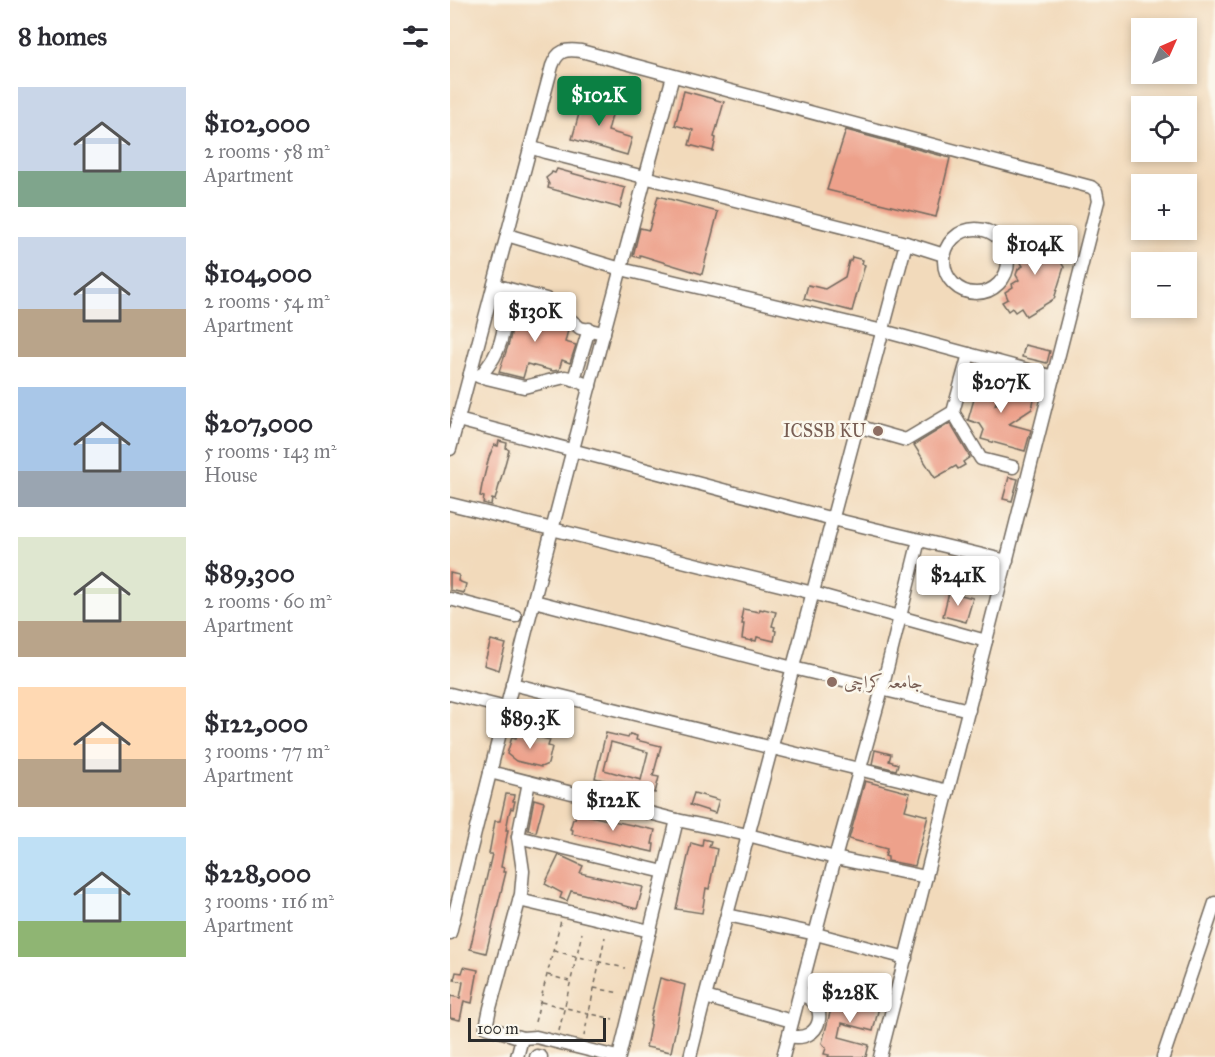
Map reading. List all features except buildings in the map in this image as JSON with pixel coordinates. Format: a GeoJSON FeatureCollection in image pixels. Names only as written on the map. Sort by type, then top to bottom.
{"type":"FeatureCollection","features":[{"type":"Feature","properties":{"kind":"street"},"geometry":{"type":"LineString","coordinates":[[450,449],[475,375],[499,287],[507,235],[552,66],[559,54],[564,51],[581,51],[1091,187],[1096,191],[1098,201],[880,1057]]}},
{"type":"Feature","properties":{"kind":"street"},"geometry":{"type":"LineString","coordinates":[[450,933],[552,530],[673,76]]}},
{"type":"Feature","properties":{"kind":"street"},"geometry":{"type":"LineString","coordinates":[[530,147],[906,243],[944,255]]}},
{"type":"Feature","properties":{"kind":"street"},"geometry":{"type":"LineString","coordinates":[[978,228],[993,232],[1004,243],[1007,250],[1009,258],[1007,273],[997,286],[983,293],[968,292],[954,284],[945,271],[944,255],[950,241],[962,231],[978,228]]}},
{"type":"Feature","properties":{"kind":"street"},"geometry":{"type":"LineString","coordinates":[[507,235],[621,269],[883,331],[1054,377]]}},
{"type":"Feature","properties":{"kind":"street"},"geometry":{"type":"LineString","coordinates":[[690,1057],[906,243]]}},
{"type":"Feature","properties":{"kind":"street"},"geometry":{"type":"LineString","coordinates":[[499,287],[546,299],[580,327],[604,333]]}},
{"type":"Feature","properties":{"kind":"street"},"geometry":{"type":"LineString","coordinates":[[475,375],[494,357],[501,337],[506,318],[499,287]]}},
{"type":"Feature","properties":{"kind":"street"},"geometry":{"type":"LineString","coordinates":[[574,379],[589,329]]}},
{"type":"Feature","properties":{"kind":"street"},"geometry":{"type":"LineString","coordinates":[[858,426],[906,440],[953,412],[969,354]]}},
{"type":"Feature","properties":{"kind":"street"},"geometry":{"type":"LineString","coordinates":[[475,375],[524,387],[565,377],[590,386]]}},
{"type":"Feature","properties":{"kind":"street"},"geometry":{"type":"LineString","coordinates":[[953,412],[981,459],[1013,467]]}},
{"type":"Feature","properties":{"kind":"street"},"geometry":{"type":"LineString","coordinates":[[458,420],[833,519],[1007,561]]}},
{"type":"Feature","properties":{"kind":"street"},"geometry":{"type":"LineString","coordinates":[[450,504],[813,593],[986,641]]}},
{"type":"Feature","properties":{"kind":"street"},"geometry":{"type":"LineString","coordinates":[[783,1057],[882,689],[918,540]]}},
{"type":"Feature","properties":{"kind":"street"},"geometry":{"type":"LineString","coordinates":[[450,599],[515,616]]}},
{"type":"Feature","properties":{"kind":"street"},"geometry":{"type":"LineString","coordinates":[[534,601],[793,668],[969,710]]}},
{"type":"Feature","properties":{"kind":"street"},"geometry":{"type":"LineString","coordinates":[[512,684],[948,790]]}},
{"type":"Feature","properties":{"kind":"street"},"geometry":{"type":"LineString","coordinates":[[450,694],[506,708]]}},
{"type":"Feature","properties":{"kind":"street"},"geometry":{"type":"LineString","coordinates":[[490,772],[677,820],[926,878]]}},
{"type":"Feature","properties":{"kind":"street"},"geometry":{"type":"LineString","coordinates":[[529,782],[518,837],[523,871],[521,894],[486,1027],[522,1038],[537,1037],[618,1057],[677,820]]}},
{"type":"Feature","properties":{"kind":"street"},"geometry":{"type":"LineString","coordinates":[[518,837],[664,872]]}},
{"type":"Feature","properties":{"kind":"street"},"geometry":{"type":"LineString","coordinates":[[519,900],[650,931]]}},
{"type":"Feature","properties":{"kind":"street"},"geometry":{"type":"LineString","coordinates":[[1163,1057],[1215,903]]}},
{"type":"Feature","properties":{"kind":"street"},"geometry":{"type":"LineString","coordinates":[[727,915],[816,934],[906,958]]}},
{"type":"Feature","properties":{"kind":"street"},"geometry":{"type":"LineString","coordinates":[[789,1036],[797,1038],[812,1032],[820,1017],[819,1009],[814,1002],[808,996],[800,994]]}},
{"type":"Feature","properties":{"kind":"street"},"geometry":{"type":"LineString","coordinates":[[705,997],[792,1021]]}},
{"type":"Feature","properties":{"kind":"street"},"geometry":{"type":"LineString","coordinates":[[517,1057],[522,1038]]}},
{"type":"Feature","properties":{"kind":"street"},"geometry":{"type":"LineString","coordinates":[[536,1057],[542,1057]]}},
{"type":"Feature","properties":{"kind":"path"},"geometry":{"type":"LineString","coordinates":[[535,1022],[564,910]]}},
{"type":"Feature","properties":{"kind":"path"},"geometry":{"type":"LineString","coordinates":[[558,1033],[582,933]]}},
{"type":"Feature","properties":{"kind":"path"},"geometry":{"type":"LineString","coordinates":[[583,1038],[605,937]]}},
{"type":"Feature","properties":{"kind":"path"},"geometry":{"type":"LineString","coordinates":[[553,951],[625,968]]}},
{"type":"Feature","properties":{"kind":"path"},"geometry":{"type":"LineString","coordinates":[[547,975],[570,981]]}},
{"type":"Feature","properties":{"kind":"path"},"geometry":{"type":"LineString","coordinates":[[594,987],[620,993]]}},
{"type":"Feature","properties":{"kind":"path"},"geometry":{"type":"LineString","coordinates":[[540,1001],[613,1019]]}},
{"type":"Feature","properties":{"kind":"place","name":"ICSSB KU"},"geometry":{"type":"Point","coordinates":[878,431]}},
{"type":"Feature","properties":{"kind":"place","name":"جامعہ کراچی"},"geometry":{"type":"Point","coordinates":[832,682]}}]}
